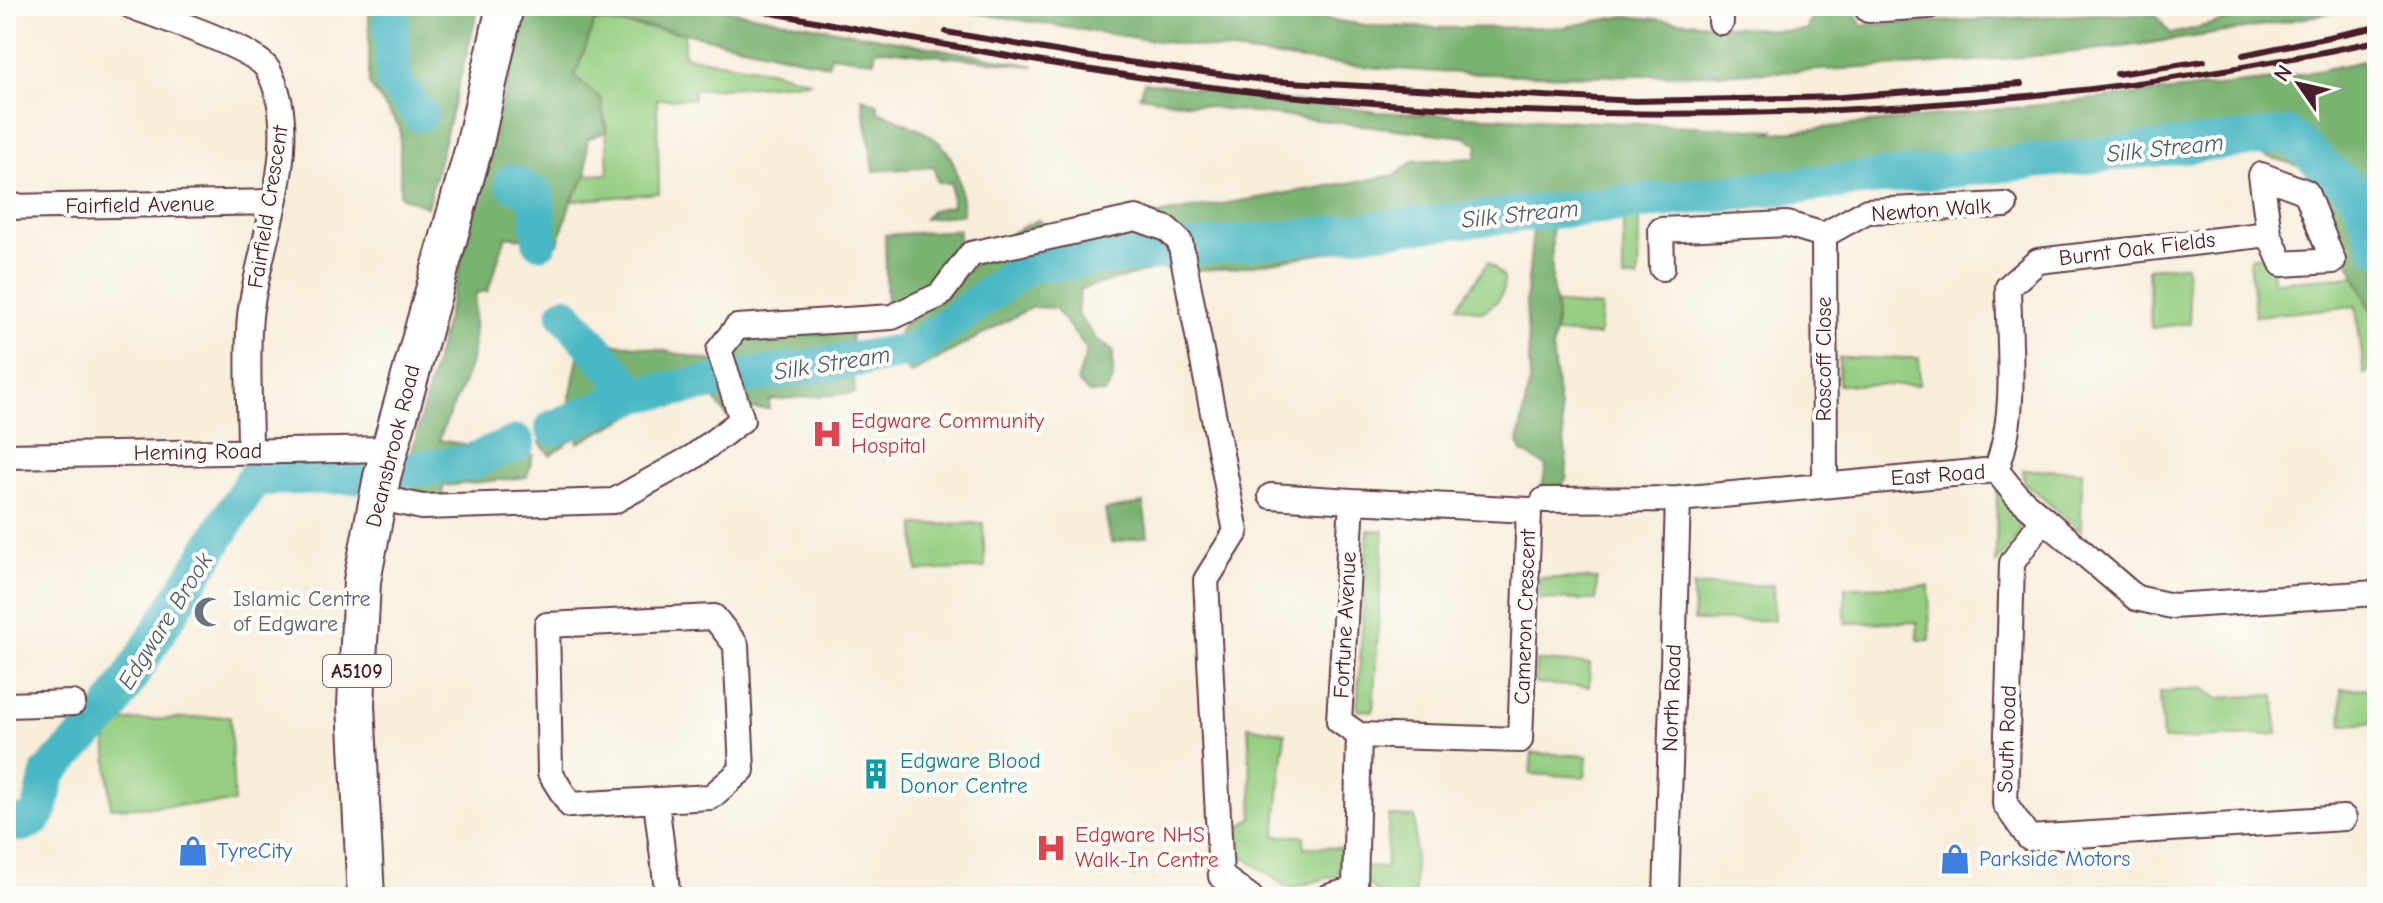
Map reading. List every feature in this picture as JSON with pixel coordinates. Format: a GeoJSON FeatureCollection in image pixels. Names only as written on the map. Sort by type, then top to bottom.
{"type":"FeatureCollection","features":[{"type":"Feature","properties":{"kind":"main road","name":"Deansbrook Road"},"geometry":{"type":"LineString","coordinates":[[366,897],[358,772],[357,637],[362,581],[377,497],[466,177],[505,6]]}},
{"type":"Feature","properties":{"kind":"street","name":"Fairfield Crescent"},"geometry":{"type":"LineString","coordinates":[[131,6],[238,47],[268,68],[284,117],[274,202],[250,316],[250,451]]}},
{"type":"Feature","properties":{"kind":"street"},"geometry":{"type":"LineString","coordinates":[[1868,10],[1929,6]]}},
{"type":"Feature","properties":{"kind":"street","name":"Fairfield Avenue"},"geometry":{"type":"LineString","coordinates":[[6,207],[274,202]]}},
{"type":"Feature","properties":{"kind":"street","name":"Newton Walk"},"geometry":{"type":"LineString","coordinates":[[1824,235],[1867,211],[2005,205]]}},
{"type":"Feature","properties":{"kind":"street"},"geometry":{"type":"LineString","coordinates":[[377,497],[422,507],[614,501],[693,457],[742,420],[719,350],[737,327],[892,317],[940,295],[971,254],[1136,218],[1167,229],[1182,252],[1236,532],[1206,580],[1221,876],[1250,897]]}},
{"type":"Feature","properties":{"kind":"street"},"geometry":{"type":"LineString","coordinates":[[1662,268],[1661,230],[1787,224],[1824,235]]}},
{"type":"Feature","properties":{"kind":"street","name":"Burnt Oak Fields"},"geometry":{"type":"LineString","coordinates":[[1996,470],[2004,450],[2009,388],[2008,287],[2038,261],[2269,234]]}},
{"type":"Feature","properties":{"kind":"street","name":"Roscoff Close"},"geometry":{"type":"LineString","coordinates":[[1824,235],[1825,483]]}},
{"type":"Feature","properties":{"kind":"street","name":"Heming Road"},"geometry":{"type":"LineString","coordinates":[[6,456],[390,449]]}},
{"type":"Feature","properties":{"kind":"street","name":"East Road"},"geometry":{"type":"LineString","coordinates":[[1544,500],[1678,499],[1825,483],[1996,470],[2043,519],[2136,598],[2172,606],[2377,593]]}},
{"type":"Feature","properties":{"kind":"street"},"geometry":{"type":"LineString","coordinates":[[1271,496],[1352,501]]}},
{"type":"Feature","properties":{"kind":"street","name":"North Road"},"geometry":{"type":"LineString","coordinates":[[1666,897],[1678,499]]}},
{"type":"Feature","properties":{"kind":"street","name":"Fortune Avenue"},"geometry":{"type":"LineString","coordinates":[[1352,501],[1339,721],[1359,735]]}},
{"type":"Feature","properties":{"kind":"street","name":"Cameron Crescent"},"geometry":{"type":"LineString","coordinates":[[1352,501],[1529,510],[1520,740],[1359,735]]}},
{"type":"Feature","properties":{"kind":"street","name":"South Road"},"geometry":{"type":"LineString","coordinates":[[2043,519],[2012,563],[2005,804],[2029,838],[2344,818]]}},
{"type":"Feature","properties":{"kind":"street"},"geometry":{"type":"LineString","coordinates":[[714,617],[736,645],[742,770],[711,797],[656,802],[570,805],[550,773],[547,625],[714,617]]}},
{"type":"Feature","properties":{"kind":"street"},"geometry":{"type":"LineString","coordinates":[[6,705],[73,703]]}},
{"type":"Feature","properties":{"kind":"street"},"geometry":{"type":"LineString","coordinates":[[1328,897],[1355,889],[1359,735]]}},
{"type":"Feature","properties":{"kind":"street"},"geometry":{"type":"LineString","coordinates":[[656,802],[668,897]]}},
{"type":"Feature","properties":{"kind":"green space"},"geometry":{"type":"Polygon","coordinates":[[[369,6],[479,6],[427,207],[400,196],[400,128],[369,84],[369,6]]]}},
{"type":"Feature","properties":{"kind":"green space"},"geometry":{"type":"Polygon","coordinates":[[[527,6],[703,6],[1035,66],[876,49],[874,61],[831,55],[828,65],[671,30],[595,21],[575,76],[601,99],[606,132],[587,139],[587,175],[571,201],[558,244],[506,236],[488,291],[476,293],[471,362],[439,440],[485,448],[514,435],[533,455],[527,477],[443,486],[442,499],[417,492],[406,475],[527,6]]]}},
{"type":"Feature","properties":{"kind":"green space"},"geometry":{"type":"Polygon","coordinates":[[[937,6],[1252,8],[1372,26],[1444,28],[1564,27],[1624,16],[1785,31],[1807,30],[1814,6],[1851,6],[1862,25],[2096,14],[2156,15],[2171,34],[2254,14],[2266,6],[2362,6],[2214,34],[1994,60],[1845,69],[1604,76],[1438,72],[1329,63],[1133,38],[937,6]]]}},
{"type":"Feature","properties":{"kind":"green space"},"geometry":{"type":"Polygon","coordinates":[[[594,21],[684,33],[684,56],[773,71],[812,82],[693,90],[694,99],[657,99],[659,193],[571,201],[587,175],[608,174],[606,121],[574,77],[594,21]]]}},
{"type":"Feature","properties":{"kind":"green space"},"geometry":{"type":"Polygon","coordinates":[[[2377,58],[2377,322],[2305,168],[2259,154],[1552,217],[1552,285],[1557,314],[1552,350],[1567,463],[1566,480],[1556,490],[1542,489],[1546,466],[1522,452],[1518,443],[1530,378],[1526,301],[1534,219],[1234,268],[1181,271],[1160,268],[1080,289],[1077,313],[1096,339],[1113,351],[1113,381],[1105,393],[1089,393],[1077,382],[1087,350],[1055,308],[1032,307],[910,374],[899,351],[903,325],[1011,233],[1038,220],[1053,232],[1396,175],[1413,161],[1476,158],[1478,144],[1465,137],[1231,110],[1139,96],[1144,82],[1378,112],[1775,130],[1766,134],[2274,80],[2377,58]]]}},
{"type":"Feature","properties":{"kind":"green space"},"geometry":{"type":"Polygon","coordinates":[[[862,98],[878,104],[878,111],[917,128],[942,145],[956,171],[963,214],[924,219],[932,210],[952,206],[951,183],[937,182],[934,167],[874,171],[862,98]]]}},
{"type":"Feature","properties":{"kind":"green space"},"geometry":{"type":"Polygon","coordinates":[[[1623,212],[1639,213],[1638,279],[1623,279],[1623,212]]]}},
{"type":"Feature","properties":{"kind":"green space"},"geometry":{"type":"Polygon","coordinates":[[[959,230],[952,261],[938,282],[916,297],[887,308],[885,235],[959,230]]]}},
{"type":"Feature","properties":{"kind":"green space"},"geometry":{"type":"Polygon","coordinates":[[[2269,254],[2274,282],[2355,276],[2377,322],[2377,370],[2364,374],[2356,306],[2255,316],[2250,258],[2269,254]]]}},
{"type":"Feature","properties":{"kind":"green space"},"geometry":{"type":"Polygon","coordinates":[[[1488,262],[1504,277],[1499,298],[1482,312],[1458,306],[1488,262]]]}},
{"type":"Feature","properties":{"kind":"green space"},"geometry":{"type":"Polygon","coordinates":[[[2186,265],[2190,323],[2151,328],[2148,268],[2186,265]]]}},
{"type":"Feature","properties":{"kind":"green space"},"geometry":{"type":"Polygon","coordinates":[[[1547,303],[1601,307],[1599,336],[1545,332],[1547,303]]]}},
{"type":"Feature","properties":{"kind":"green space"},"geometry":{"type":"Polygon","coordinates":[[[566,307],[586,321],[603,344],[647,347],[718,362],[728,418],[713,397],[672,407],[665,398],[578,443],[576,437],[550,455],[540,443],[541,436],[548,419],[569,403],[579,352],[557,309],[566,307]]]}},
{"type":"Feature","properties":{"kind":"green space"},"geometry":{"type":"Polygon","coordinates":[[[851,332],[855,393],[769,400],[769,409],[751,409],[730,357],[746,337],[851,332]]]}},
{"type":"Feature","properties":{"kind":"green space"},"geometry":{"type":"Polygon","coordinates":[[[1839,358],[1919,358],[1919,385],[1839,385],[1839,358]]]}},
{"type":"Feature","properties":{"kind":"green space"},"geometry":{"type":"Polygon","coordinates":[[[251,469],[259,469],[208,558],[203,556],[127,693],[58,776],[44,820],[31,833],[6,834],[6,817],[31,817],[36,776],[112,695],[133,664],[168,589],[251,469]]]}},
{"type":"Feature","properties":{"kind":"green space"},"geometry":{"type":"Polygon","coordinates":[[[2023,470],[2082,471],[2081,531],[2024,482],[2023,470]]]}},
{"type":"Feature","properties":{"kind":"green space"},"geometry":{"type":"Polygon","coordinates":[[[1997,491],[2016,510],[2020,526],[2013,543],[1996,563],[1997,491]]]}},
{"type":"Feature","properties":{"kind":"green space"},"geometry":{"type":"Polygon","coordinates":[[[1143,503],[1148,536],[1111,543],[1105,510],[1143,503]]]}},
{"type":"Feature","properties":{"kind":"green space"},"geometry":{"type":"Polygon","coordinates":[[[983,523],[985,568],[917,571],[915,525],[983,523]]]}},
{"type":"Feature","properties":{"kind":"green space"},"geometry":{"type":"Polygon","coordinates":[[[1368,530],[1384,531],[1373,711],[1357,710],[1368,530]]]}},
{"type":"Feature","properties":{"kind":"green space"},"geometry":{"type":"Polygon","coordinates":[[[1539,578],[1597,579],[1596,600],[1538,599],[1539,578]]]}},
{"type":"Feature","properties":{"kind":"green space"},"geometry":{"type":"Polygon","coordinates":[[[1773,585],[1774,620],[1694,621],[1693,586],[1773,585]]]}},
{"type":"Feature","properties":{"kind":"green space"},"geometry":{"type":"Polygon","coordinates":[[[1929,586],[1930,640],[1918,640],[1917,622],[1845,623],[1845,587],[1929,586]]]}},
{"type":"Feature","properties":{"kind":"green space"},"geometry":{"type":"Polygon","coordinates":[[[1536,661],[1590,664],[1589,687],[1535,684],[1536,661]]]}},
{"type":"Feature","properties":{"kind":"green space"},"geometry":{"type":"Polygon","coordinates":[[[2203,688],[2218,698],[2275,695],[2277,734],[2163,740],[2160,692],[2203,688]]]}},
{"type":"Feature","properties":{"kind":"green space"},"geometry":{"type":"Polygon","coordinates":[[[2377,688],[2377,723],[2342,725],[2341,689],[2377,688]]]}},
{"type":"Feature","properties":{"kind":"green space"},"geometry":{"type":"Polygon","coordinates":[[[230,716],[234,803],[111,808],[105,722],[230,716]]]}},
{"type":"Feature","properties":{"kind":"green space"},"geometry":{"type":"Polygon","coordinates":[[[1248,726],[1285,733],[1275,836],[1304,836],[1304,847],[1340,848],[1338,875],[1289,889],[1237,853],[1235,831],[1253,817],[1248,726]]]}},
{"type":"Feature","properties":{"kind":"green space"},"geometry":{"type":"Polygon","coordinates":[[[1532,753],[1587,756],[1585,777],[1530,774],[1532,753]]]}},
{"type":"Feature","properties":{"kind":"green space"},"geometry":{"type":"Polygon","coordinates":[[[1389,816],[1415,817],[1415,897],[1382,897],[1364,880],[1364,867],[1386,868],[1389,816]]]}},
{"type":"Feature","properties":{"kind":"waterway"},"geometry":{"type":"LineString","coordinates":[[391,6],[394,82],[420,114]]}},
{"type":"Feature","properties":{"kind":"waterway","name":"Silk Stream"},"geometry":{"type":"LineString","coordinates":[[553,428],[635,395],[913,350],[1028,265],[2289,135],[2360,197],[2377,247]]}},
{"type":"Feature","properties":{"kind":"waterway"},"geometry":{"type":"LineString","coordinates":[[512,182],[537,196],[540,241]]}},
{"type":"Feature","properties":{"kind":"waterway"},"geometry":{"type":"LineString","coordinates":[[565,314],[635,395]]}},
{"type":"Feature","properties":{"kind":"waterway","name":"Edgware Brook"},"geometry":{"type":"LineString","coordinates":[[407,470],[470,462],[517,443]]}},
{"type":"Feature","properties":{"kind":"waterway","name":"Edgware Brook"},"geometry":{"type":"LineString","coordinates":[[6,823],[22,824],[34,819],[40,810],[48,773],[108,713],[254,478],[357,476]]}},
{"type":"Feature","properties":{"kind":"railway"},"geometry":{"type":"LineString","coordinates":[[733,6],[1032,60],[1257,93],[1464,109],[1595,113],[1857,109],[1988,100],[2248,66],[2377,41]]}},
{"type":"Feature","properties":{"kind":"railway"},"geometry":{"type":"LineString","coordinates":[[2243,55],[2377,27]]}},
{"type":"Feature","properties":{"kind":"railway"},"geometry":{"type":"LineString","coordinates":[[946,32],[1090,57],[1271,81],[1635,101],[1841,97],[2021,84]]}},
{"type":"Feature","properties":{"kind":"railway"},"geometry":{"type":"LineString","coordinates":[[2117,74],[2204,61]]}},
{"type":"Feature","properties":{"kind":"place","name":"Edgware Community Hospital"},"geometry":{"type":"Point","coordinates":[827,434]}},
{"type":"Feature","properties":{"kind":"place","name":"Islamic Centre of Edgware"},"geometry":{"type":"Point","coordinates":[209,612]}},
{"type":"Feature","properties":{"kind":"place","name":"Edgware Blood Donor Centre"},"geometry":{"type":"Point","coordinates":[876,774]}},
{"type":"Feature","properties":{"kind":"place","name":"Edgware NHS Walk-In Centre"},"geometry":{"type":"Point","coordinates":[1051,848]}},
{"type":"Feature","properties":{"kind":"place","name":"TyreCity"},"geometry":{"type":"Point","coordinates":[193,851]}},
{"type":"Feature","properties":{"kind":"place","name":"Parkside Motors"},"geometry":{"type":"Point","coordinates":[1955,859]}}]}
